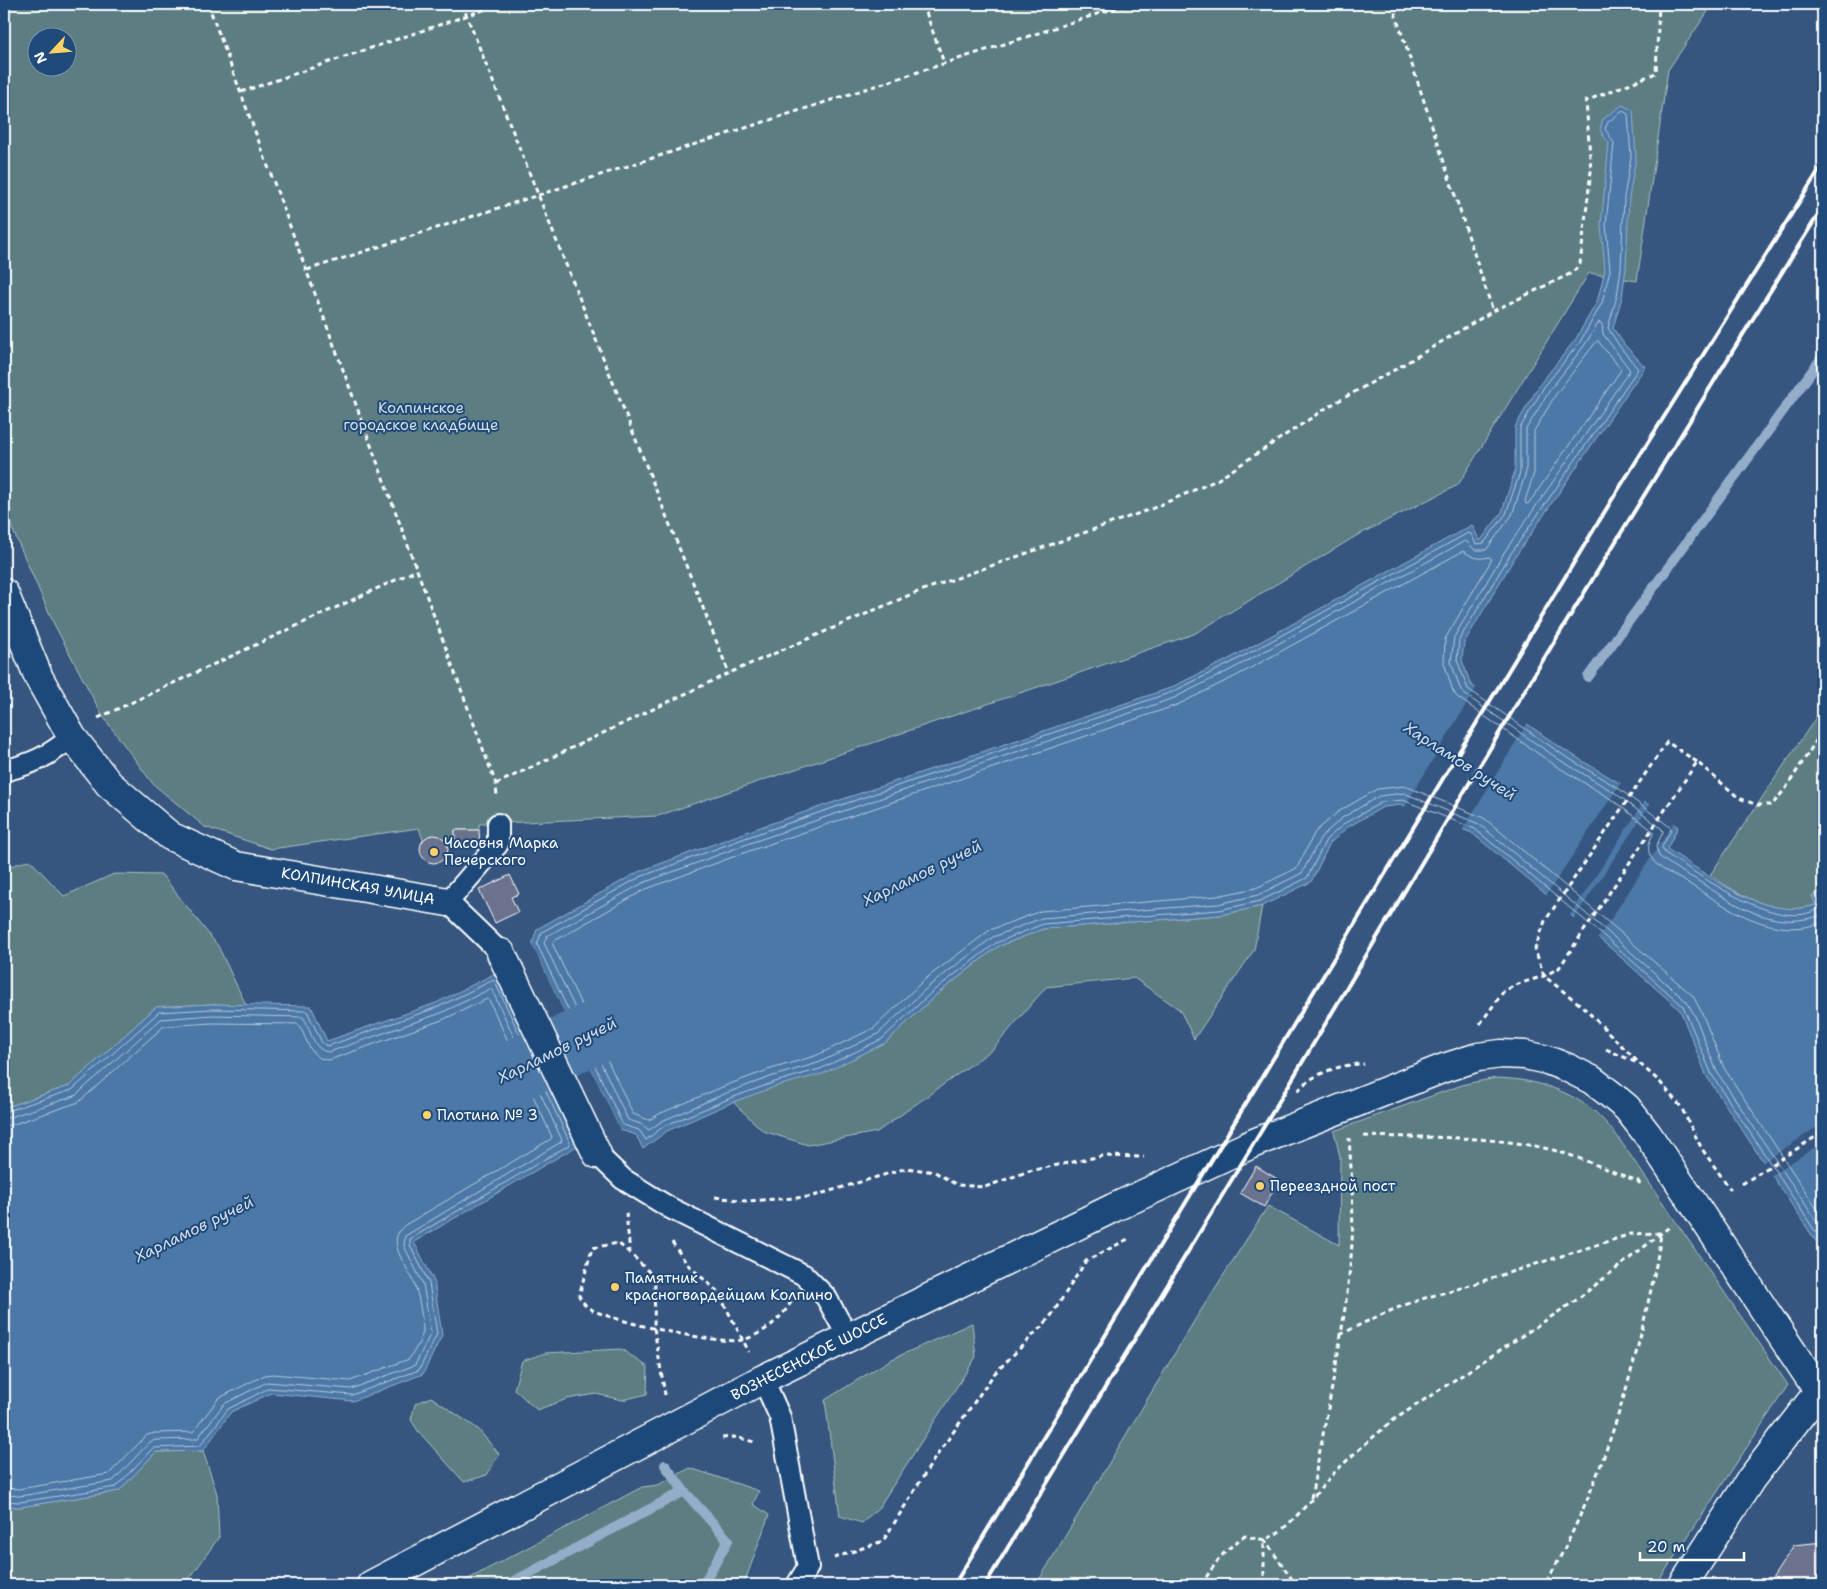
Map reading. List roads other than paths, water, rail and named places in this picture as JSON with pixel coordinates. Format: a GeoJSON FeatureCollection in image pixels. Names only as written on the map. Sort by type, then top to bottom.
{"type":"FeatureCollection","features":[{"type":"Feature","properties":{"kind":"street","name":"КОЛПИНСКАЯ УЛИЦА"},"geometry":{"type":"LineString","coordinates":[[4,594],[39,678],[72,738],[109,784],[170,836],[236,866],[448,902]]}},
{"type":"Feature","properties":{"kind":"street","name":"КОЛПИНСКАЯ УЛИЦА"},"geometry":{"type":"LineString","coordinates":[[501,952],[597,1154]]}},
{"type":"Feature","properties":{"kind":"street","name":"ВОЗНЕСЕНСКОЕ ШОССЕ"},"geometry":{"type":"LineString","coordinates":[[371,1585],[763,1379],[1178,1178],[1254,1143],[1478,1056],[1501,1054],[1525,1055],[1547,1060],[1592,1080],[1627,1108],[1648,1134],[1821,1395]]}},
{"type":"Feature","properties":{"kind":"street"},"geometry":{"type":"LineString","coordinates":[[1682,1585],[1751,1479],[1821,1395]]}},
{"type":"Feature","properties":{"kind":"lane"},"geometry":{"type":"LineString","coordinates":[[4,771],[27,765],[50,755],[72,738]]}},
{"type":"Feature","properties":{"kind":"lane"},"geometry":{"type":"LineString","coordinates":[[448,902],[498,844],[498,824]]}},
{"type":"Feature","properties":{"kind":"lane","name":"КОЛПИНСКАЯ УЛИЦА"},"geometry":{"type":"LineString","coordinates":[[448,902],[501,952]]}},
{"type":"Feature","properties":{"kind":"lane","name":"КОЛПИНСКАЯ УЛИЦА"},"geometry":{"type":"LineString","coordinates":[[597,1154],[623,1179],[670,1208],[804,1275],[826,1296],[848,1337]]}},
{"type":"Feature","properties":{"kind":"lane"},"geometry":{"type":"LineString","coordinates":[[763,1379],[780,1417],[808,1567],[797,1585]]}},
{"type":"Feature","properties":{"kind":"water"},"geometry":{"type":"Polygon","coordinates":[[[1622,105],[1633,110],[1636,157],[1629,198],[1626,268],[1622,297],[1613,328],[1624,344],[1645,367],[1515,557],[1464,643],[1462,660],[1471,685],[1566,751],[1621,784],[1678,827],[1667,849],[1719,883],[1757,902],[1796,909],[1816,905],[1812,896],[1823,891],[1823,1252],[1707,1077],[1680,1010],[1608,946],[1472,833],[1402,805],[1383,807],[1348,827],[1330,843],[1311,882],[1262,906],[1220,915],[1043,929],[997,947],[936,995],[885,1043],[822,1074],[777,1086],[733,1102],[667,1131],[643,1149],[636,1135],[620,1130],[532,944],[537,929],[638,872],[746,832],[1170,688],[1229,659],[1472,525],[1480,541],[1502,512],[1515,470],[1515,427],[1540,384],[1575,340],[1597,302],[1605,270],[1601,225],[1609,143],[1600,129],[1603,119],[1622,105]]]}},
{"type":"Feature","properties":{"kind":"water"},"geometry":{"type":"Polygon","coordinates":[[[496,973],[577,1146],[414,1242],[434,1281],[442,1335],[423,1374],[353,1401],[271,1393],[231,1412],[203,1451],[156,1452],[119,1491],[20,1507],[4,1506],[4,1108],[69,1086],[156,1007],[211,1004],[311,1006],[327,1041],[436,1003],[496,973]]]}},
{"type":"Feature","properties":{"kind":"waterway"},"geometry":{"type":"LineString","coordinates":[[1588,677],[1823,356]]}},
{"type":"Feature","properties":{"kind":"waterway","name":"Харламов ручей"},"geometry":{"type":"LineString","coordinates":[[484,1086],[655,1003]]}},
{"type":"Feature","properties":{"kind":"waterway"},"geometry":{"type":"LineString","coordinates":[[665,1465],[684,1491],[728,1540],[703,1585]]}},
{"type":"Feature","properties":{"kind":"waterway"},"geometry":{"type":"LineString","coordinates":[[507,1585],[684,1491]]}},
{"type":"Feature","properties":{"kind":"railway"},"geometry":{"type":"LineString","coordinates":[[954,1585],[1613,498],[1823,164]]}},
{"type":"Feature","properties":{"kind":"railway"},"geometry":{"type":"LineString","coordinates":[[985,1585],[1254,1143],[1540,665],[1823,207]]}},
{"type":"Feature","properties":{"kind":"place","name":"Часовня Марка Печерского"},"geometry":{"type":"Point","coordinates":[434,852]}},
{"type":"Feature","properties":{"kind":"place","name":"Плотина № 3"},"geometry":{"type":"Point","coordinates":[427,1115]}},
{"type":"Feature","properties":{"kind":"place","name":"Переездной пост"},"geometry":{"type":"Point","coordinates":[1260,1186]}},
{"type":"Feature","properties":{"kind":"place","name":"Памятник красногвардейцам Колпино"},"geometry":{"type":"Point","coordinates":[615,1287]}},
{"type":"Feature","properties":{"kind":"park label","name":"Колпинское городское кладбище"},"geometry":{"type":"Point","coordinates":[421,416]}}]}
